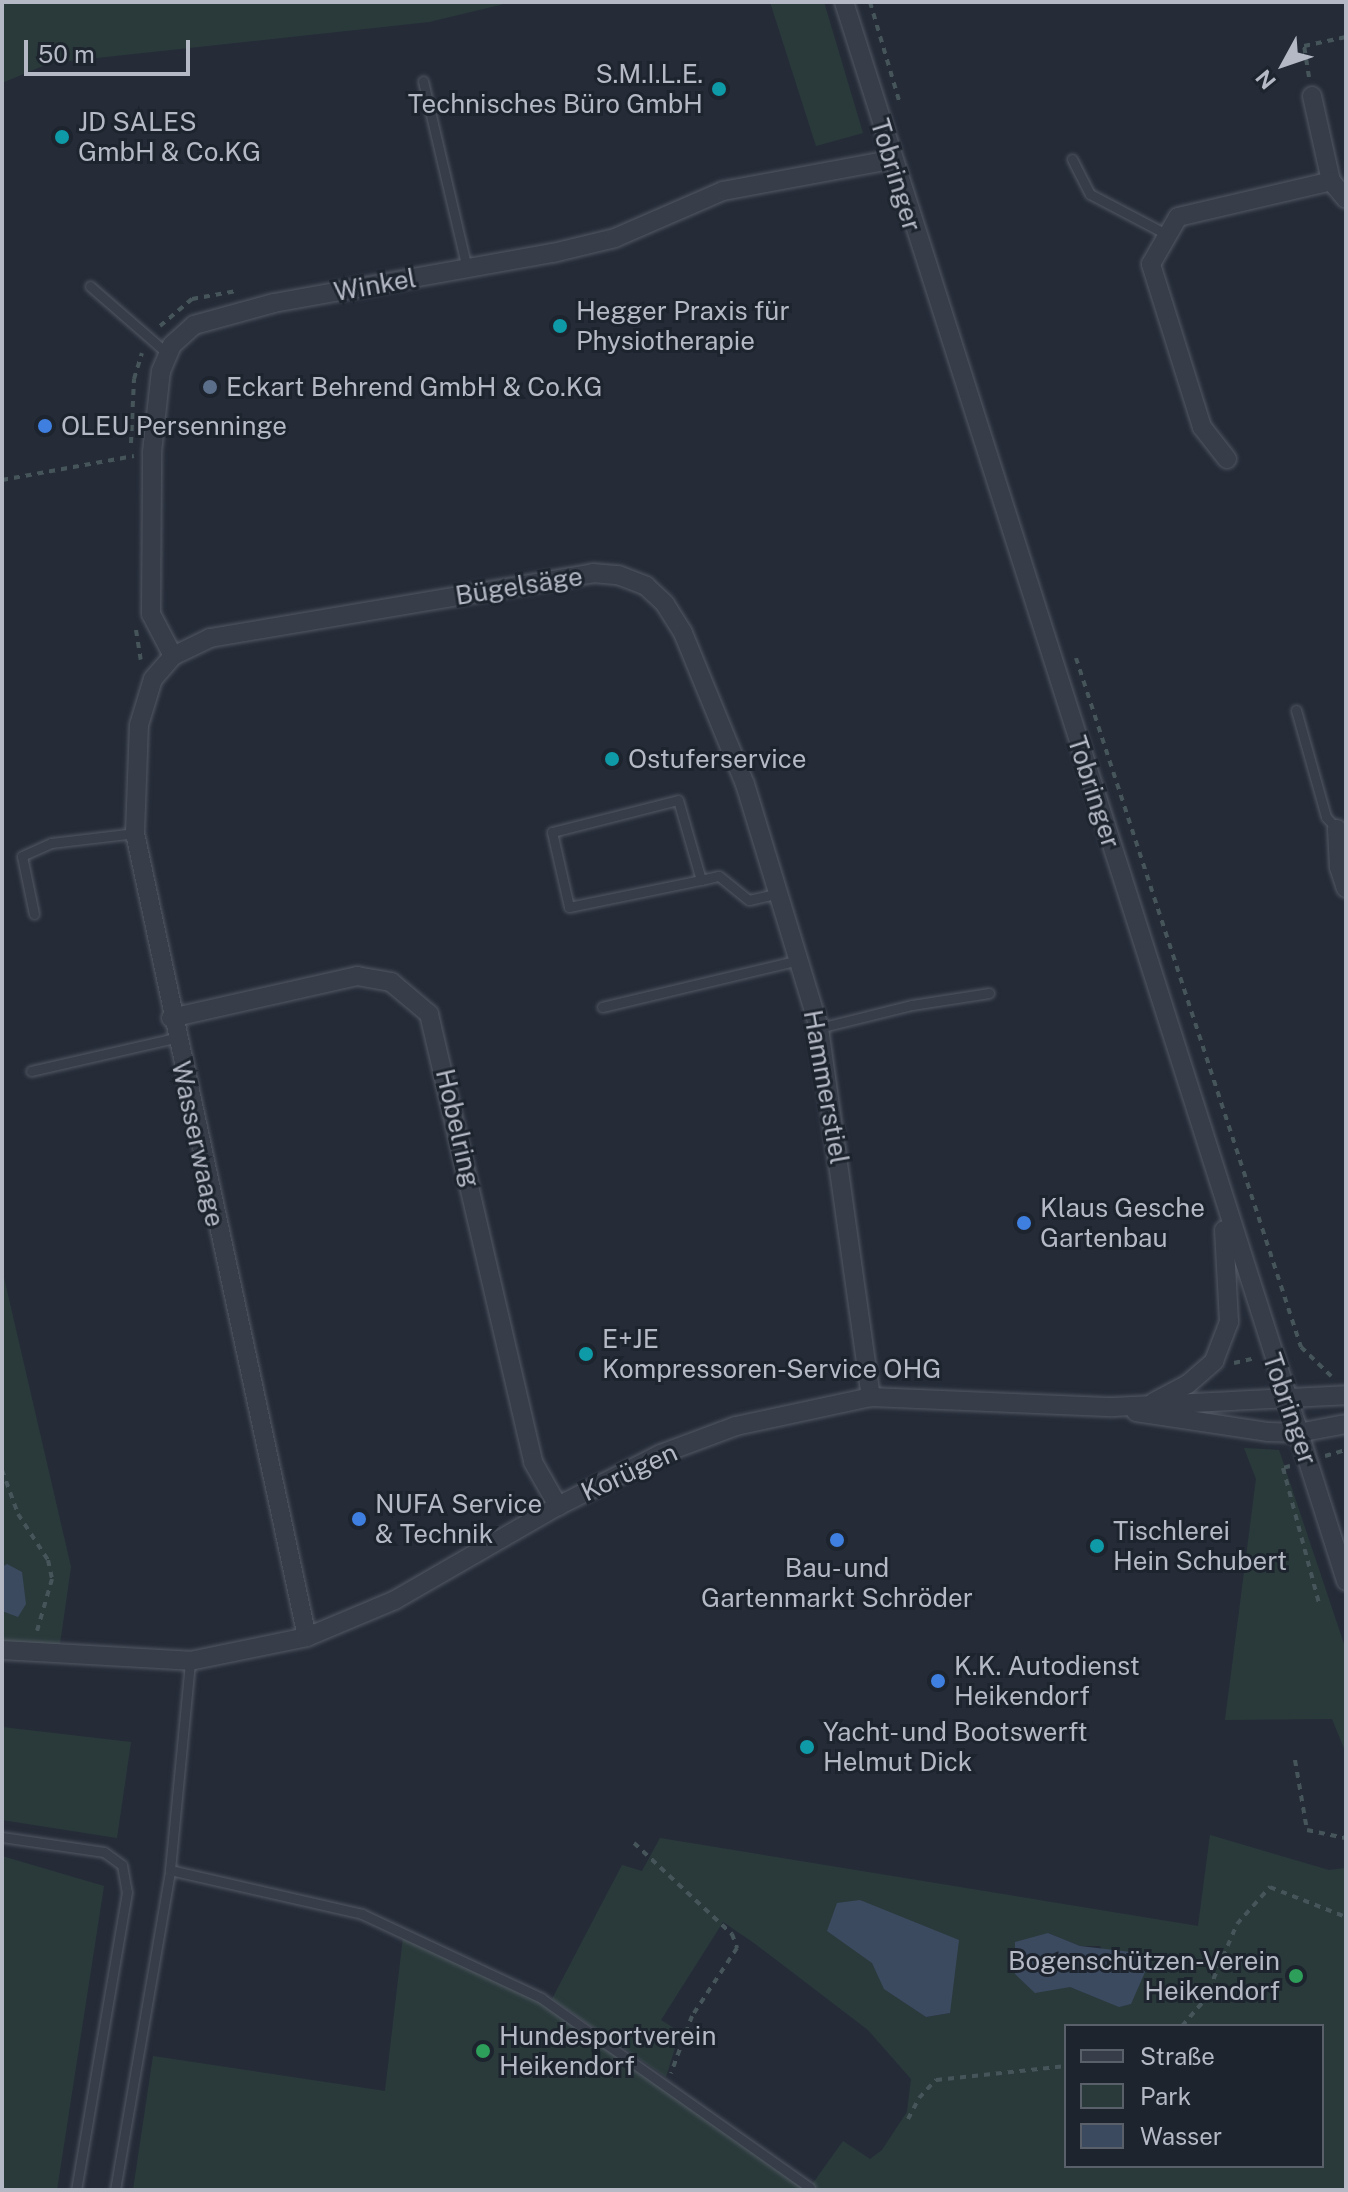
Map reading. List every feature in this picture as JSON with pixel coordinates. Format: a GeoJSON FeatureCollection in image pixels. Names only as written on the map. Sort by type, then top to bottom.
{"type":"FeatureCollection","features":[{"type":"Feature","properties":{"kind":"street","name":"Tobringer"},"geometry":{"type":"LineString","coordinates":[[844,2],[891,160],[1223,1207],[1346,1581]]}},
{"type":"Feature","properties":{"kind":"street"},"geometry":{"type":"LineString","coordinates":[[1312,96],[1331,181],[1346,199]]}},
{"type":"Feature","properties":{"kind":"street","name":"Winkel"},"geometry":{"type":"LineString","coordinates":[[168,354],[194,325],[216,315],[615,238],[755,182],[891,160]]}},
{"type":"Feature","properties":{"kind":"street"},"geometry":{"type":"LineString","coordinates":[[1227,459],[1202,427],[1151,264],[1178,217],[1331,181]]}},
{"type":"Feature","properties":{"kind":"street"},"geometry":{"type":"LineString","coordinates":[[168,354],[152,452],[151,614],[173,656]]}},
{"type":"Feature","properties":{"kind":"street","name":"Bügelsäge"},"geometry":{"type":"LineString","coordinates":[[173,656],[210,638],[593,573],[618,575],[646,586],[683,633],[745,784]]}},
{"type":"Feature","properties":{"kind":"street","name":"Wasserwaage"},"geometry":{"type":"LineString","coordinates":[[173,656],[153,679],[139,725],[135,833],[175,1038],[307,1637]]}},
{"type":"Feature","properties":{"kind":"street","name":"Hammerstiel"},"geometry":{"type":"LineString","coordinates":[[745,784],[819,1028],[871,1397]]}},
{"type":"Feature","properties":{"kind":"street"},"geometry":{"type":"LineString","coordinates":[[1337,829],[1339,867],[1346,888]]}},
{"type":"Feature","properties":{"kind":"street","name":"Hobelring"},"geometry":{"type":"LineString","coordinates":[[171,1018],[357,976],[391,982],[429,1014],[533,1462],[558,1506]]}},
{"type":"Feature","properties":{"kind":"street"},"geometry":{"type":"LineString","coordinates":[[1150,1404],[1188,1384],[1214,1361],[1229,1322],[1223,1207]]}},
{"type":"Feature","properties":{"kind":"street","name":"Korügen"},"geometry":{"type":"LineString","coordinates":[[2,1650],[57,1657],[190,1661],[307,1637],[395,1600],[558,1506],[661,1454],[736,1426],[871,1397],[1113,1407],[1342,1396]]}},
{"type":"Feature","properties":{"kind":"street"},"geometry":{"type":"LineString","coordinates":[[1113,1407],[1215,1428],[1298,1433],[1346,1424]]}},
{"type":"Feature","properties":{"kind":"lane"},"geometry":{"type":"LineString","coordinates":[[423,81],[467,269]]}},
{"type":"Feature","properties":{"kind":"lane"},"geometry":{"type":"LineString","coordinates":[[1072,159],[1090,194],[1168,235]]}},
{"type":"Feature","properties":{"kind":"lane"},"geometry":{"type":"LineString","coordinates":[[90,286],[168,354]]}},
{"type":"Feature","properties":{"kind":"lane"},"geometry":{"type":"LineString","coordinates":[[1296,710],[1326,817],[1337,829]]}},
{"type":"Feature","properties":{"kind":"lane"},"geometry":{"type":"LineString","coordinates":[[701,880],[678,800],[552,832],[569,907],[701,880],[719,876],[749,900],[780,893]]}},
{"type":"Feature","properties":{"kind":"lane"},"geometry":{"type":"LineString","coordinates":[[34,914],[22,856],[51,843],[135,833]]}},
{"type":"Feature","properties":{"kind":"lane"},"geometry":{"type":"LineString","coordinates":[[602,1007],[799,960]]}},
{"type":"Feature","properties":{"kind":"lane"},"geometry":{"type":"LineString","coordinates":[[819,1028],[912,1005],[989,993]]}},
{"type":"Feature","properties":{"kind":"lane"},"geometry":{"type":"LineString","coordinates":[[31,1071],[175,1038]]}},
{"type":"Feature","properties":{"kind":"lane"},"geometry":{"type":"LineString","coordinates":[[115,2190],[170,1870],[190,1661]]}},
{"type":"Feature","properties":{"kind":"lane"},"geometry":{"type":"LineString","coordinates":[[2,1837],[104,1852],[122,1865],[127,1892],[76,2190]]}},
{"type":"Feature","properties":{"kind":"lane"},"geometry":{"type":"LineString","coordinates":[[170,1870],[362,1914],[541,1998],[667,2083],[810,2188]]}},
{"type":"Feature","properties":{"kind":"path"},"geometry":{"type":"LineString","coordinates":[[870,2],[904,120]]}},
{"type":"Feature","properties":{"kind":"path"},"geometry":{"type":"LineString","coordinates":[[1312,96],[1304,46],[1346,37]]}},
{"type":"Feature","properties":{"kind":"path"},"geometry":{"type":"LineString","coordinates":[[135,465],[132,456],[134,379],[149,338],[192,299],[252,288]]}},
{"type":"Feature","properties":{"kind":"path"},"geometry":{"type":"LineString","coordinates":[[2,480],[152,452]]}},
{"type":"Feature","properties":{"kind":"path"},"geometry":{"type":"LineString","coordinates":[[136,616],[142,664]]}},
{"type":"Feature","properties":{"kind":"path"},"geometry":{"type":"LineString","coordinates":[[1072,647],[1301,1347],[1331,1376],[1342,1396]]}},
{"type":"Feature","properties":{"kind":"path"},"geometry":{"type":"LineString","coordinates":[[1214,1361],[1236,1363],[1301,1347]]}},
{"type":"Feature","properties":{"kind":"path"},"geometry":{"type":"LineString","coordinates":[[2,1470],[18,1514],[48,1560],[52,1579],[34,1627],[57,1657]]}},
{"type":"Feature","properties":{"kind":"path"},"geometry":{"type":"LineString","coordinates":[[1295,1760],[1307,1830],[1346,1838]]}},
{"type":"Feature","properties":{"kind":"path"},"geometry":{"type":"LineString","coordinates":[[634,1843],[732,1934],[737,1948],[692,2016],[667,2083]]}},
{"type":"Feature","properties":{"kind":"path"},"geometry":{"type":"LineString","coordinates":[[1184,2024],[1204,2001],[1237,1924],[1270,1887],[1346,1917]]}},
{"type":"Feature","properties":{"kind":"path"},"geometry":{"type":"LineString","coordinates":[[908,2119],[919,2098],[936,2080],[1064,2066]]}},
{"type":"Feature","properties":{"kind":"green space"},"geometry":{"type":"Polygon","coordinates":[[[2,2],[512,2],[429,22],[50,63],[2,83],[2,2]]]}},
{"type":"Feature","properties":{"kind":"green space"},"geometry":{"type":"Polygon","coordinates":[[[770,2],[824,2],[863,133],[816,146],[770,2]]]}},
{"type":"Feature","properties":{"kind":"green space"},"geometry":{"type":"Polygon","coordinates":[[[2,1269],[71,1567],[59,1651],[2,1643],[2,1269]]]}},
{"type":"Feature","properties":{"kind":"green space"},"geometry":{"type":"Polygon","coordinates":[[[1244,1448],[1279,1450],[1346,1650],[1346,1753],[1332,1719],[1225,1720],[1256,1479],[1244,1448]]]}},
{"type":"Feature","properties":{"kind":"green space"},"geometry":{"type":"Polygon","coordinates":[[[2,1727],[131,1742],[117,1838],[2,1820],[2,1727]]]}},
{"type":"Feature","properties":{"kind":"green space"},"geometry":{"type":"Polygon","coordinates":[[[1210,1835],[1329,1870],[1346,1868],[1346,2190],[808,2190],[843,2141],[870,2159],[882,2150],[907,2112],[911,2079],[868,2030],[754,1943],[723,1922],[661,2020],[680,2032],[666,2077],[552,1999],[622,1865],[642,1871],[660,1838],[1198,1926],[1210,1835]],[[860,1900],[872,1963],[885,1989],[926,2017],[950,2013],[891,1915],[860,1900]],[[1048,1933],[1070,1987],[1119,2006],[1131,2004],[1100,1946],[1080,1946],[1048,1933]]]}},
{"type":"Feature","properties":{"kind":"green space"},"geometry":{"type":"Polygon","coordinates":[[[2,1856],[104,1886],[57,2190],[2,2190],[2,1856]]]}},
{"type":"Feature","properties":{"kind":"green space"},"geometry":{"type":"Polygon","coordinates":[[[403,1937],[544,2003],[807,2190],[133,2190],[153,2056],[385,2091],[403,1937]]]}},
{"type":"Feature","properties":{"kind":"water"},"geometry":{"type":"Polygon","coordinates":[[[7,1564],[22,1572],[26,1604],[18,1617],[2,1611],[2,1567],[7,1564]]]}},
{"type":"Feature","properties":{"kind":"water"},"geometry":{"type":"Polygon","coordinates":[[[860,1900],[959,1940],[950,2013],[926,2017],[884,1989],[872,1963],[827,1931],[837,1903],[860,1900]]]}},
{"type":"Feature","properties":{"kind":"water"},"geometry":{"type":"Polygon","coordinates":[[[1048,1933],[1080,1946],[1131,1952],[1145,1972],[1131,2004],[1119,2007],[1070,1987],[1035,1993],[1015,1974],[1015,1942],[1048,1933]]]}},
{"type":"Feature","properties":{"kind":"place","name":"S.M.I.L.E. Technisches Büro GmbH"},"geometry":{"type":"Point","coordinates":[719,89]}},
{"type":"Feature","properties":{"kind":"place","name":"JD SALES GmbH & Co.KG"},"geometry":{"type":"Point","coordinates":[62,137]}},
{"type":"Feature","properties":{"kind":"place","name":"Hegger Praxis für Physiotherapie"},"geometry":{"type":"Point","coordinates":[560,326]}},
{"type":"Feature","properties":{"kind":"place","name":"Eckart Behrend GmbH & Co.KG"},"geometry":{"type":"Point","coordinates":[210,387]}},
{"type":"Feature","properties":{"kind":"place","name":"OLEU Persenninge"},"geometry":{"type":"Point","coordinates":[45,426]}},
{"type":"Feature","properties":{"kind":"place","name":"Ostuferservice"},"geometry":{"type":"Point","coordinates":[612,759]}},
{"type":"Feature","properties":{"kind":"place","name":"Klaus Gesche Gartenbau"},"geometry":{"type":"Point","coordinates":[1024,1223]}},
{"type":"Feature","properties":{"kind":"place","name":"E+JE Kompressoren-Service OHG"},"geometry":{"type":"Point","coordinates":[586,1354]}},
{"type":"Feature","properties":{"kind":"place","name":"NUFA Service & Technik"},"geometry":{"type":"Point","coordinates":[359,1519]}},
{"type":"Feature","properties":{"kind":"place","name":"Bau- und Gartenmarkt Schröder"},"geometry":{"type":"Point","coordinates":[837,1540]}},
{"type":"Feature","properties":{"kind":"place","name":"Tischlerei Hein Schubert"},"geometry":{"type":"Point","coordinates":[1097,1546]}},
{"type":"Feature","properties":{"kind":"place","name":"K.K. Autodienst Heikendorf"},"geometry":{"type":"Point","coordinates":[938,1681]}},
{"type":"Feature","properties":{"kind":"place","name":"Yacht- und Bootswerft Helmut Dick"},"geometry":{"type":"Point","coordinates":[807,1747]}},
{"type":"Feature","properties":{"kind":"place","name":"Bogenschützen-Verein Heikendorf"},"geometry":{"type":"Point","coordinates":[1296,1976]}},
{"type":"Feature","properties":{"kind":"place","name":"Hundesportverein Heikendorf"},"geometry":{"type":"Point","coordinates":[483,2051]}}]}
